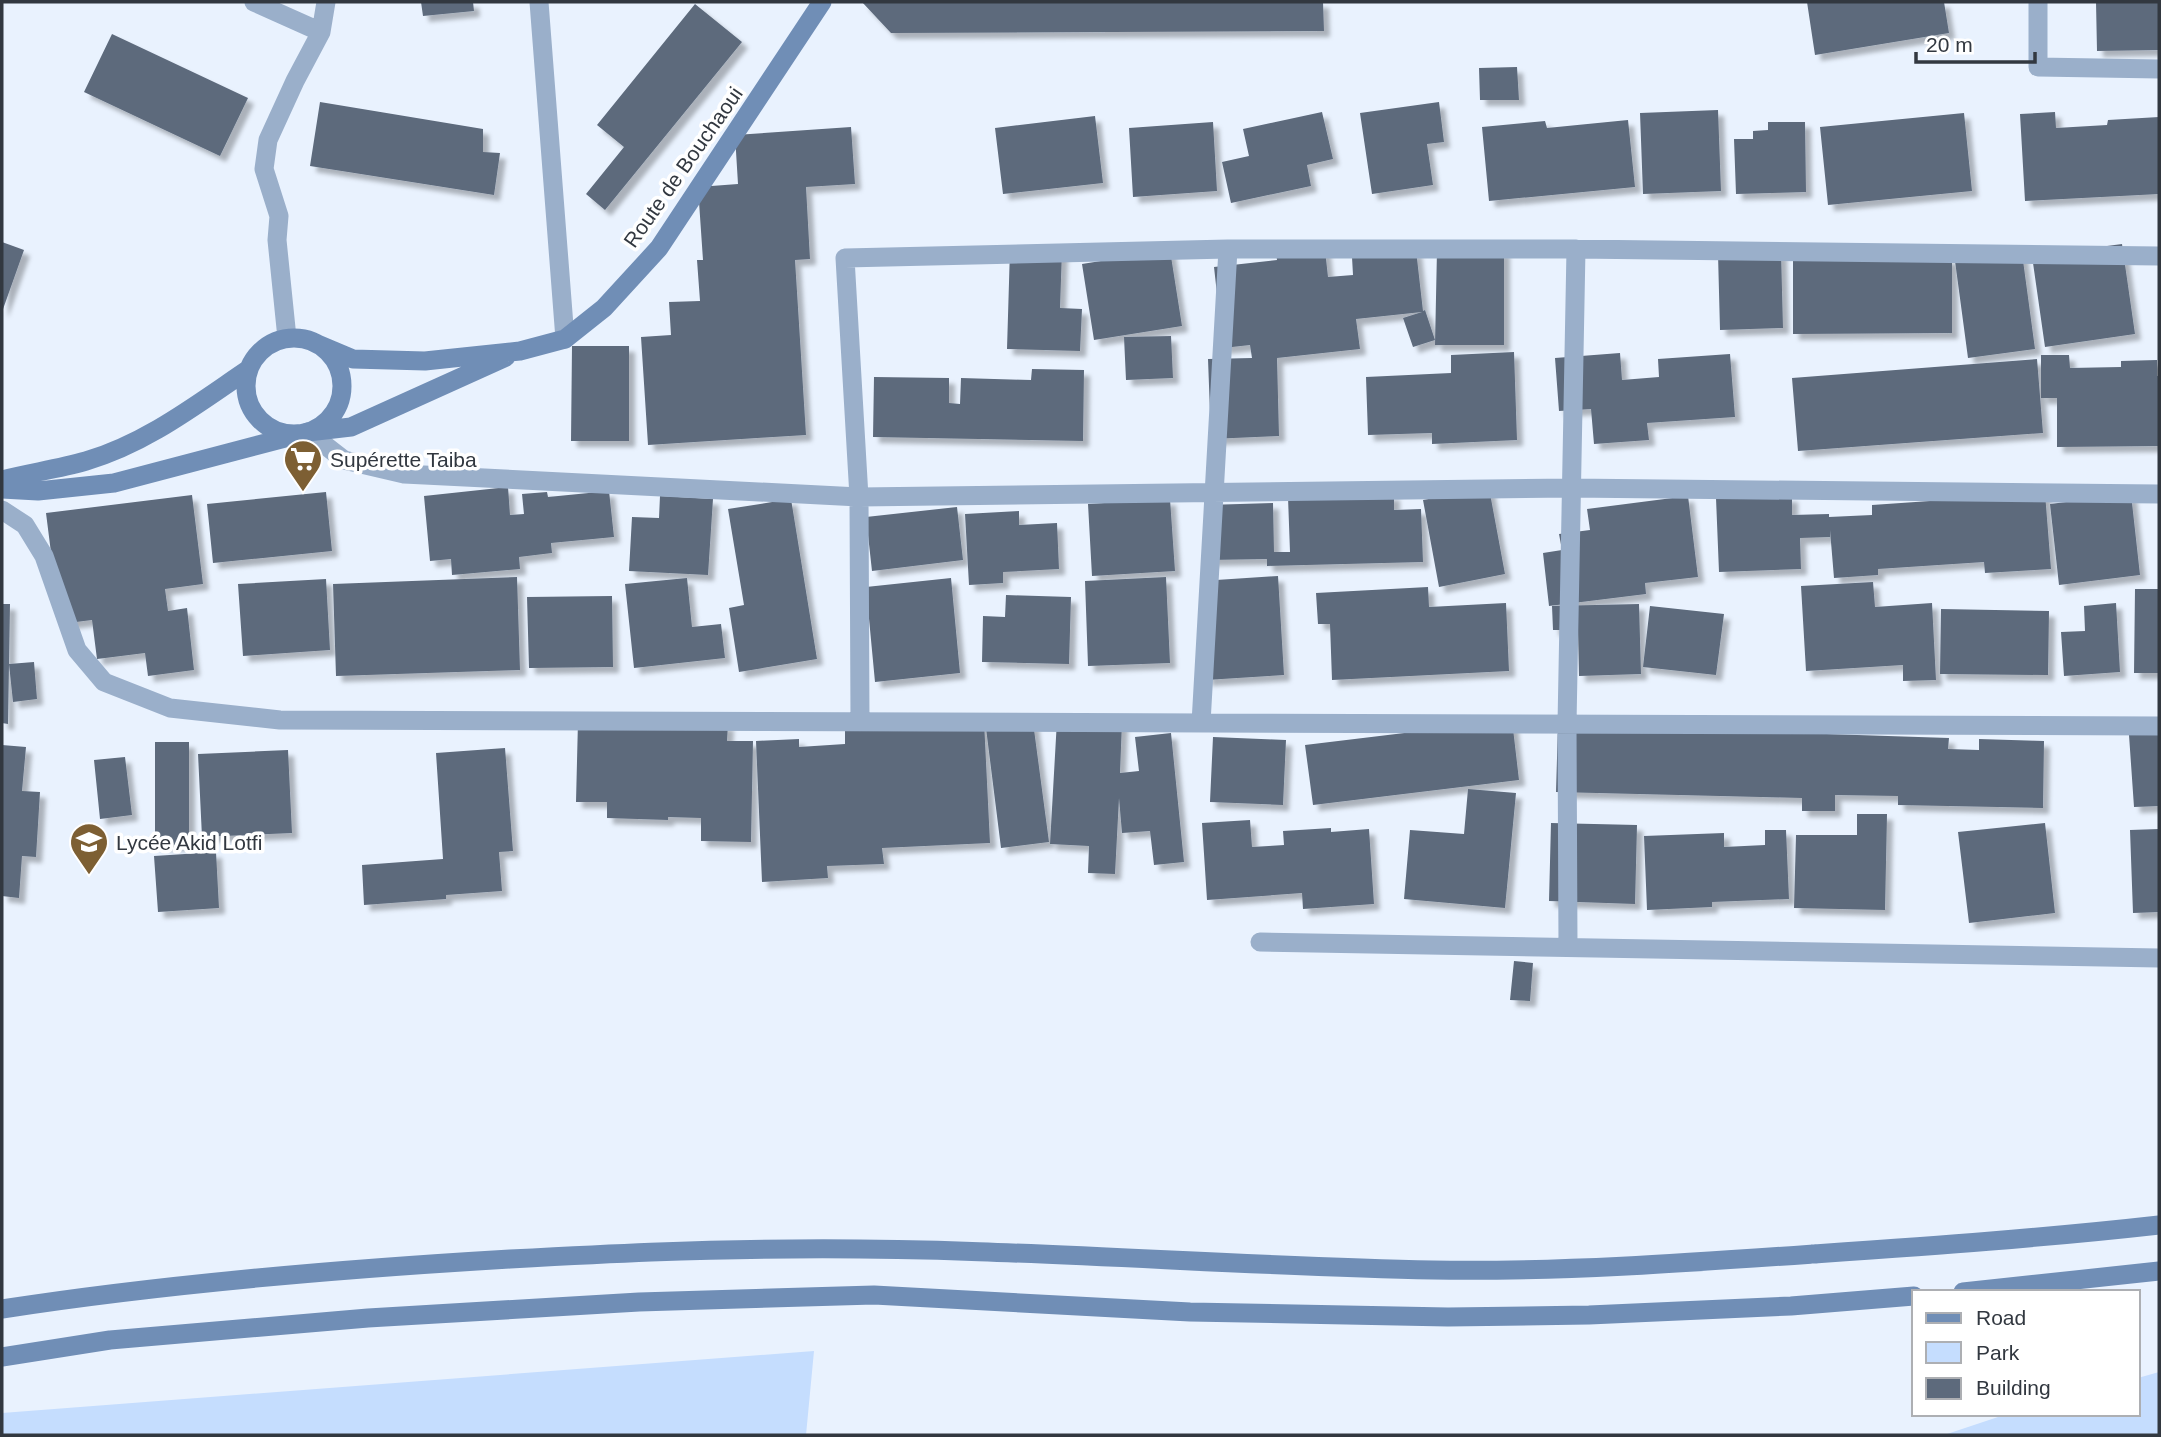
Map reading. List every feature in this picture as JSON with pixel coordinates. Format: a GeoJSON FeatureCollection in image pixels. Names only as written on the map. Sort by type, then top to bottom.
{"type":"FeatureCollection","features":[{"type":"Feature","properties":{"kind":"main road","name":"Route de Bouchaoui"},"geometry":{"type":"LineString","coordinates":[[520,351],[565,339],[604,308],[659,248],[822,2]]}},
{"type":"Feature","properties":{"kind":"main road"},"geometry":{"type":"LineString","coordinates":[[286,338],[299,338],[315,343],[353,359],[425,361],[520,351],[351,426],[308,432],[288,434],[272,429],[258,419],[249,405],[245,385],[249,369],[258,354],[271,344],[286,338]]}},
{"type":"Feature","properties":{"kind":"main road"},"geometry":{"type":"LineString","coordinates":[[2,489],[38,491],[114,483],[321,427],[333,415],[340,400],[342,383],[338,367],[329,353],[315,343]]}},
{"type":"Feature","properties":{"kind":"main road"},"geometry":{"type":"LineString","coordinates":[[2,480],[86,461],[117,449],[167,425],[249,369]]}},
{"type":"Feature","properties":{"kind":"main road"},"geometry":{"type":"LineString","coordinates":[[2,1309],[126,1290],[411,1265],[632,1252],[793,1248],[980,1252],[1434,1270],[1614,1268],[1912,1247],[2159,1225]]}},
{"type":"Feature","properties":{"kind":"main road"},"geometry":{"type":"LineString","coordinates":[[1982,1290],[2159,1271]]}},
{"type":"Feature","properties":{"kind":"main road"},"geometry":{"type":"LineString","coordinates":[[2,1357],[110,1340],[368,1318],[639,1302],[874,1295],[1190,1312],[1448,1317],[1589,1315],[1791,1307],[1912,1296]]}},
{"type":"Feature","properties":{"kind":"street"},"geometry":{"type":"LineString","coordinates":[[254,2],[321,32]]}},
{"type":"Feature","properties":{"kind":"street"},"geometry":{"type":"LineString","coordinates":[[286,338],[277,240],[279,215],[264,169],[265,159],[268,140],[295,80],[321,32],[326,2]]}},
{"type":"Feature","properties":{"kind":"street"},"geometry":{"type":"LineString","coordinates":[[539,2],[565,339]]}},
{"type":"Feature","properties":{"kind":"street"},"geometry":{"type":"LineString","coordinates":[[2038,2],[2038,68],[2159,69]]}},
{"type":"Feature","properties":{"kind":"street"},"geometry":{"type":"LineString","coordinates":[[1201,723],[1228,249]]}},
{"type":"Feature","properties":{"kind":"street"},"geometry":{"type":"LineString","coordinates":[[860,722],[859,497],[845,258],[1228,249],[1576,249],[2159,256]]}},
{"type":"Feature","properties":{"kind":"street"},"geometry":{"type":"LineString","coordinates":[[1568,947],[1567,724],[1576,249]]}},
{"type":"Feature","properties":{"kind":"street"},"geometry":{"type":"LineString","coordinates":[[308,432],[344,460],[404,474],[859,497],[1571,488],[2159,494]]}},
{"type":"Feature","properties":{"kind":"street"},"geometry":{"type":"LineString","coordinates":[[2,510],[24,525],[44,556],[77,650],[104,682],[170,708],[280,720],[2159,726]]}},
{"type":"Feature","properties":{"kind":"street"},"geometry":{"type":"LineString","coordinates":[[1260,942],[2159,958]]}},
{"type":"Feature","properties":{"kind":"green space"},"geometry":{"type":"Polygon","coordinates":[[[814,1351],[806,1435],[2,1435],[2,1413],[814,1351]]]}},
{"type":"Feature","properties":{"kind":"green space"},"geometry":{"type":"Polygon","coordinates":[[[2159,1372],[2159,1435],[1944,1435],[2001,1416],[2140,1416],[2140,1377],[2159,1372]]]}},
{"type":"Feature","properties":{"kind":"building"},"geometry":{"type":"Polygon","coordinates":[[[421,2],[473,2],[474,11],[423,16],[421,2]]]}},
{"type":"Feature","properties":{"kind":"building"},"geometry":{"type":"Polygon","coordinates":[[[862,2],[1323,2],[1324,31],[891,33],[862,2]]]}},
{"type":"Feature","properties":{"kind":"building"},"geometry":{"type":"Polygon","coordinates":[[[1807,2],[1944,2],[1949,33],[1815,55],[1807,2]]]}},
{"type":"Feature","properties":{"kind":"building"},"geometry":{"type":"Polygon","coordinates":[[[2096,2],[2159,2],[2159,50],[2097,51],[2096,2]]]}},
{"type":"Feature","properties":{"kind":"building"},"geometry":{"type":"Polygon","coordinates":[[[695,4],[742,42],[605,210],[586,194],[624,147],[597,125],[695,4]]]}},
{"type":"Feature","properties":{"kind":"building"},"geometry":{"type":"Polygon","coordinates":[[[112,34],[248,98],[220,156],[84,92],[112,34]]]}},
{"type":"Feature","properties":{"kind":"building"},"geometry":{"type":"Polygon","coordinates":[[[1517,67],[1519,100],[1480,100],[1479,68],[1517,67]]]}},
{"type":"Feature","properties":{"kind":"building"},"geometry":{"type":"Polygon","coordinates":[[[320,102],[483,129],[483,152],[500,153],[494,195],[310,166],[320,102]]]}},
{"type":"Feature","properties":{"kind":"building"},"geometry":{"type":"Polygon","coordinates":[[[1439,102],[1444,142],[1427,144],[1433,185],[1372,194],[1360,113],[1439,102]]]}},
{"type":"Feature","properties":{"kind":"building"},"geometry":{"type":"Polygon","coordinates":[[[1718,110],[1721,191],[1643,194],[1640,113],[1718,110]]]}},
{"type":"Feature","properties":{"kind":"building"},"geometry":{"type":"Polygon","coordinates":[[[1322,112],[1333,159],[1307,165],[1311,186],[1231,203],[1222,162],[1249,156],[1243,129],[1322,112]]]}},
{"type":"Feature","properties":{"kind":"building"},"geometry":{"type":"Polygon","coordinates":[[[2055,112],[2056,128],[2107,125],[2108,120],[2159,117],[2159,194],[2025,201],[2020,114],[2055,112]]]}},
{"type":"Feature","properties":{"kind":"building"},"geometry":{"type":"Polygon","coordinates":[[[1964,113],[1972,191],[1828,205],[1820,127],[1964,113]]]}},
{"type":"Feature","properties":{"kind":"building"},"geometry":{"type":"Polygon","coordinates":[[[1095,116],[1103,183],[1003,194],[995,128],[1095,116]]]}},
{"type":"Feature","properties":{"kind":"building"},"geometry":{"type":"Polygon","coordinates":[[[1628,120],[1635,187],[1489,201],[1482,127],[1545,121],[1547,128],[1628,120]]]}},
{"type":"Feature","properties":{"kind":"building"},"geometry":{"type":"Polygon","coordinates":[[[1213,122],[1217,191],[1133,197],[1129,128],[1213,122]]]}},
{"type":"Feature","properties":{"kind":"building"},"geometry":{"type":"Polygon","coordinates":[[[1768,122],[1805,122],[1806,192],[1736,194],[1734,139],[1753,139],[1753,131],[1768,130],[1768,122]]]}},
{"type":"Feature","properties":{"kind":"building"},"geometry":{"type":"Polygon","coordinates":[[[851,127],[855,184],[806,187],[810,259],[795,260],[806,435],[648,445],[641,337],[671,335],[669,302],[700,301],[697,260],[703,260],[698,187],[738,184],[735,135],[851,127]]]}},
{"type":"Feature","properties":{"kind":"building"},"geometry":{"type":"Polygon","coordinates":[[[1324,241],[1328,277],[1353,275],[1352,257],[1416,250],[1423,311],[1425,310],[1435,340],[1413,347],[1403,318],[1422,312],[1356,319],[1360,349],[1277,358],[1279,436],[1211,439],[1208,359],[1252,358],[1250,345],[1223,348],[1214,267],[1277,260],[1275,246],[1324,241]]]}},
{"type":"Feature","properties":{"kind":"building"},"geometry":{"type":"Polygon","coordinates":[[[2,242],[24,250],[2,312],[2,242]]]}},
{"type":"Feature","properties":{"kind":"building"},"geometry":{"type":"Polygon","coordinates":[[[2122,244],[2135,334],[2045,347],[2032,256],[2122,244]]]}},
{"type":"Feature","properties":{"kind":"building"},"geometry":{"type":"Polygon","coordinates":[[[1010,249],[1062,251],[1060,308],[1082,309],[1080,351],[1007,349],[1010,249]]]}},
{"type":"Feature","properties":{"kind":"building"},"geometry":{"type":"Polygon","coordinates":[[[1170,250],[1182,326],[1094,340],[1082,264],[1170,250]]]}},
{"type":"Feature","properties":{"kind":"building"},"geometry":{"type":"Polygon","coordinates":[[[1437,250],[1504,250],[1504,345],[1435,345],[1437,250]]]}},
{"type":"Feature","properties":{"kind":"building"},"geometry":{"type":"Polygon","coordinates":[[[1781,252],[1783,328],[1720,330],[1718,254],[1781,252]]]}},
{"type":"Feature","properties":{"kind":"building"},"geometry":{"type":"Polygon","coordinates":[[[1793,252],[1952,258],[1952,333],[1793,334],[1793,252]]]}},
{"type":"Feature","properties":{"kind":"building"},"geometry":{"type":"Polygon","coordinates":[[[2022,253],[2035,349],[1968,358],[1955,261],[2022,253]]]}},
{"type":"Feature","properties":{"kind":"building"},"geometry":{"type":"Polygon","coordinates":[[[1171,336],[1173,378],[1126,380],[1124,337],[1171,336]]]}},
{"type":"Feature","properties":{"kind":"building"},"geometry":{"type":"Polygon","coordinates":[[[572,346],[629,346],[629,441],[571,441],[572,346]]]}},
{"type":"Feature","properties":{"kind":"building"},"geometry":{"type":"Polygon","coordinates":[[[1514,352],[1517,440],[1432,444],[1432,433],[1368,435],[1366,377],[1451,373],[1451,355],[1514,352]]]}},
{"type":"Feature","properties":{"kind":"building"},"geometry":{"type":"Polygon","coordinates":[[[1620,353],[1622,380],[1659,377],[1658,359],[1730,354],[1735,417],[1647,423],[1649,440],[1594,444],[1591,409],[1559,411],[1555,358],[1620,353]]]}},
{"type":"Feature","properties":{"kind":"building"},"geometry":{"type":"Polygon","coordinates":[[[2041,355],[2069,355],[2070,368],[2121,367],[2121,361],[2157,360],[2159,446],[2057,447],[2057,398],[2041,398],[2041,355]]]}},
{"type":"Feature","properties":{"kind":"building"},"geometry":{"type":"Polygon","coordinates":[[[2037,359],[2043,433],[1798,451],[1792,378],[2037,359]]]}},
{"type":"Feature","properties":{"kind":"building"},"geometry":{"type":"Polygon","coordinates":[[[1032,369],[1084,370],[1083,441],[873,437],[874,377],[949,378],[949,403],[960,404],[961,378],[1031,380],[1032,369]]]}},
{"type":"Feature","properties":{"kind":"building"},"geometry":{"type":"Polygon","coordinates":[[[508,487],[510,515],[524,514],[522,494],[547,492],[548,497],[609,491],[614,537],[551,543],[552,553],[519,557],[520,569],[452,575],[451,559],[430,561],[424,496],[508,487]]]}},
{"type":"Feature","properties":{"kind":"building"},"geometry":{"type":"Polygon","coordinates":[[[1489,488],[1505,574],[1439,587],[1423,500],[1489,488]]]}},
{"type":"Feature","properties":{"kind":"building"},"geometry":{"type":"Polygon","coordinates":[[[326,492],[332,551],[213,563],[207,504],[326,492]]]}},
{"type":"Feature","properties":{"kind":"building"},"geometry":{"type":"Polygon","coordinates":[[[2045,493],[2051,569],[1985,573],[1984,562],[1878,569],[1878,575],[1834,578],[1830,530],[1830,537],[1800,538],[1801,569],[1719,572],[1716,498],[1792,496],[1792,515],[1829,514],[1829,517],[1872,515],[1872,505],[2045,493]]]}},
{"type":"Feature","properties":{"kind":"building"},"geometry":{"type":"Polygon","coordinates":[[[1394,494],[1394,510],[1421,509],[1423,562],[1267,566],[1267,559],[1208,560],[1207,505],[1273,503],[1274,552],[1290,552],[1288,497],[1394,494]]]}},
{"type":"Feature","properties":{"kind":"building"},"geometry":{"type":"Polygon","coordinates":[[[2131,494],[2140,575],[2059,585],[2050,504],[2131,494]]]}},
{"type":"Feature","properties":{"kind":"building"},"geometry":{"type":"Polygon","coordinates":[[[192,495],[203,584],[165,589],[168,611],[187,608],[194,670],[148,676],[145,653],[97,659],[92,620],[60,624],[46,513],[192,495]]]}},
{"type":"Feature","properties":{"kind":"building"},"geometry":{"type":"Polygon","coordinates":[[[660,496],[713,499],[708,575],[629,571],[632,517],[659,518],[660,496]]]}},
{"type":"Feature","properties":{"kind":"building"},"geometry":{"type":"Polygon","coordinates":[[[1688,496],[1698,577],[1645,583],[1646,594],[1549,606],[1543,553],[1562,550],[1559,534],[1590,530],[1587,509],[1688,496]]]}},
{"type":"Feature","properties":{"kind":"building"},"geometry":{"type":"Polygon","coordinates":[[[791,499],[817,659],[739,672],[729,608],[744,605],[728,509],[791,499]]]}},
{"type":"Feature","properties":{"kind":"building"},"geometry":{"type":"Polygon","coordinates":[[[1170,499],[1175,571],[1092,576],[1088,504],[1170,499]]]}},
{"type":"Feature","properties":{"kind":"building"},"geometry":{"type":"Polygon","coordinates":[[[957,507],[963,560],[872,571],[866,517],[957,507]]]}},
{"type":"Feature","properties":{"kind":"building"},"geometry":{"type":"Polygon","coordinates":[[[1019,511],[1019,525],[1057,523],[1059,569],[1003,572],[1003,583],[969,585],[965,514],[1019,511]]]}},
{"type":"Feature","properties":{"kind":"building"},"geometry":{"type":"Polygon","coordinates":[[[1278,576],[1284,675],[1206,680],[1201,581],[1278,576]]]}},
{"type":"Feature","properties":{"kind":"building"},"geometry":{"type":"Polygon","coordinates":[[[517,577],[520,670],[336,676],[333,584],[517,577]]]}},
{"type":"Feature","properties":{"kind":"building"},"geometry":{"type":"Polygon","coordinates":[[[1166,577],[1170,663],[1088,666],[1085,581],[1166,577]]]}},
{"type":"Feature","properties":{"kind":"building"},"geometry":{"type":"Polygon","coordinates":[[[687,578],[692,627],[721,624],[725,658],[634,668],[625,584],[687,578]]]}},
{"type":"Feature","properties":{"kind":"building"},"geometry":{"type":"Polygon","coordinates":[[[951,578],[960,673],[875,682],[866,587],[951,578]]]}},
{"type":"Feature","properties":{"kind":"building"},"geometry":{"type":"Polygon","coordinates":[[[326,579],[330,650],[243,656],[238,584],[326,579]]]}},
{"type":"Feature","properties":{"kind":"building"},"geometry":{"type":"Polygon","coordinates":[[[1873,582],[1875,607],[1932,603],[1936,680],[1903,681],[1903,665],[1806,671],[1801,586],[1873,582]]]}},
{"type":"Feature","properties":{"kind":"building"},"geometry":{"type":"Polygon","coordinates":[[[1428,587],[1429,607],[1506,603],[1509,671],[1332,680],[1330,624],[1318,624],[1316,593],[1428,587]]]}},
{"type":"Feature","properties":{"kind":"building"},"geometry":{"type":"Polygon","coordinates":[[[2135,589],[2159,589],[2159,673],[2134,673],[2135,589]]]}},
{"type":"Feature","properties":{"kind":"building"},"geometry":{"type":"Polygon","coordinates":[[[1006,595],[1071,597],[1069,664],[982,662],[983,616],[1005,617],[1006,595]]]}},
{"type":"Feature","properties":{"kind":"building"},"geometry":{"type":"Polygon","coordinates":[[[612,596],[613,667],[529,668],[527,597],[612,596]]]}},
{"type":"Feature","properties":{"kind":"building"},"geometry":{"type":"Polygon","coordinates":[[[2116,603],[2120,672],[2064,676],[2061,632],[2085,631],[2084,606],[2116,603]]]}},
{"type":"Feature","properties":{"kind":"building"},"geometry":{"type":"Polygon","coordinates":[[[2,604],[10,604],[8,724],[2,723],[2,604]]]}},
{"type":"Feature","properties":{"kind":"building"},"geometry":{"type":"Polygon","coordinates":[[[1639,604],[1641,674],[1579,676],[1578,630],[1553,630],[1552,606],[1639,604]]]}},
{"type":"Feature","properties":{"kind":"building"},"geometry":{"type":"Polygon","coordinates":[[[1650,606],[1724,614],[1716,675],[1643,667],[1650,606]]]}},
{"type":"Feature","properties":{"kind":"building"},"geometry":{"type":"Polygon","coordinates":[[[1941,609],[2049,611],[2048,675],[1940,674],[1941,609]]]}},
{"type":"Feature","properties":{"kind":"building"},"geometry":{"type":"Polygon","coordinates":[[[34,662],[37,699],[13,702],[9,664],[34,662]]]}},
{"type":"Feature","properties":{"kind":"building"},"geometry":{"type":"Polygon","coordinates":[[[1057,720],[1122,722],[1120,773],[1139,771],[1135,737],[1171,733],[1184,862],[1154,865],[1150,831],[1122,833],[1119,798],[1115,874],[1088,873],[1089,846],[1050,844],[1057,720]]]}},
{"type":"Feature","properties":{"kind":"building"},"geometry":{"type":"Polygon","coordinates":[[[1512,720],[1519,780],[1313,805],[1305,745],[1512,720]]]}},
{"type":"Feature","properties":{"kind":"building"},"geometry":{"type":"Polygon","coordinates":[[[578,721],[728,724],[727,741],[753,741],[751,842],[701,841],[701,818],[607,818],[607,802],[576,802],[578,721]]]}},
{"type":"Feature","properties":{"kind":"building"},"geometry":{"type":"Polygon","coordinates":[[[984,721],[990,843],[882,848],[884,864],[827,866],[828,878],[762,882],[756,741],[799,739],[799,747],[845,744],[845,728],[984,721]]]}},
{"type":"Feature","properties":{"kind":"building"},"geometry":{"type":"Polygon","coordinates":[[[1033,722],[1049,842],[1001,848],[986,728],[1033,722]]]}},
{"type":"Feature","properties":{"kind":"building"},"geometry":{"type":"Polygon","coordinates":[[[1558,725],[1949,738],[1948,749],[1979,750],[1979,739],[2044,741],[2043,808],[1898,805],[1898,796],[1835,795],[1835,811],[1802,811],[1802,798],[1556,792],[1558,725]]]}},
{"type":"Feature","properties":{"kind":"building"},"geometry":{"type":"Polygon","coordinates":[[[2159,733],[2159,806],[2134,807],[2129,735],[2159,733]]]}},
{"type":"Feature","properties":{"kind":"building"},"geometry":{"type":"Polygon","coordinates":[[[1213,737],[1286,740],[1283,805],[1210,802],[1213,737]]]}},
{"type":"Feature","properties":{"kind":"building"},"geometry":{"type":"Polygon","coordinates":[[[155,742],[189,742],[189,845],[155,845],[155,742]]]}},
{"type":"Feature","properties":{"kind":"building"},"geometry":{"type":"Polygon","coordinates":[[[2,745],[26,747],[22,791],[40,792],[36,857],[22,856],[19,898],[2,896],[2,745]]]}},
{"type":"Feature","properties":{"kind":"building"},"geometry":{"type":"Polygon","coordinates":[[[505,748],[513,851],[499,852],[502,891],[446,895],[446,899],[364,905],[362,865],[443,859],[436,753],[505,748]]]}},
{"type":"Feature","properties":{"kind":"building"},"geometry":{"type":"Polygon","coordinates":[[[288,750],[292,833],[202,837],[198,754],[288,750]]]}},
{"type":"Feature","properties":{"kind":"building"},"geometry":{"type":"Polygon","coordinates":[[[125,757],[132,815],[100,819],[94,760],[125,757]]]}},
{"type":"Feature","properties":{"kind":"building"},"geometry":{"type":"Polygon","coordinates":[[[1468,789],[1516,793],[1505,908],[1404,899],[1410,830],[1464,834],[1468,789]]]}},
{"type":"Feature","properties":{"kind":"building"},"geometry":{"type":"Polygon","coordinates":[[[1857,814],[1887,814],[1885,910],[1794,908],[1796,835],[1857,835],[1857,814]]]}},
{"type":"Feature","properties":{"kind":"building"},"geometry":{"type":"Polygon","coordinates":[[[1250,820],[1252,847],[1284,845],[1283,831],[1331,828],[1331,832],[1369,829],[1374,904],[1303,909],[1302,893],[1207,900],[1202,823],[1250,820]]]}},
{"type":"Feature","properties":{"kind":"building"},"geometry":{"type":"Polygon","coordinates":[[[1551,823],[1637,825],[1635,904],[1549,901],[1551,823]]]}},
{"type":"Feature","properties":{"kind":"building"},"geometry":{"type":"Polygon","coordinates":[[[2045,823],[2055,913],[1969,923],[1958,832],[2045,823]]]}},
{"type":"Feature","properties":{"kind":"building"},"geometry":{"type":"Polygon","coordinates":[[[2159,829],[2159,912],[2133,913],[2130,830],[2159,829]]]}},
{"type":"Feature","properties":{"kind":"building"},"geometry":{"type":"Polygon","coordinates":[[[1765,830],[1786,830],[1789,899],[1712,902],[1712,907],[1647,910],[1644,836],[1724,833],[1724,847],[1765,845],[1765,830]]]}},
{"type":"Feature","properties":{"kind":"building"},"geometry":{"type":"Polygon","coordinates":[[[216,852],[219,908],[158,912],[154,856],[216,852]]]}},
{"type":"Feature","properties":{"kind":"building"},"geometry":{"type":"Polygon","coordinates":[[[1514,961],[1533,963],[1530,1001],[1510,1000],[1514,961]]]}},
{"type":"Feature","properties":{"kind":"place","name":"Supérette Taiba"},"geometry":{"type":"Point","coordinates":[303,493]}},
{"type":"Feature","properties":{"kind":"place","name":"Lycée Akid Lotfi"},"geometry":{"type":"Point","coordinates":[89,876]}}]}
